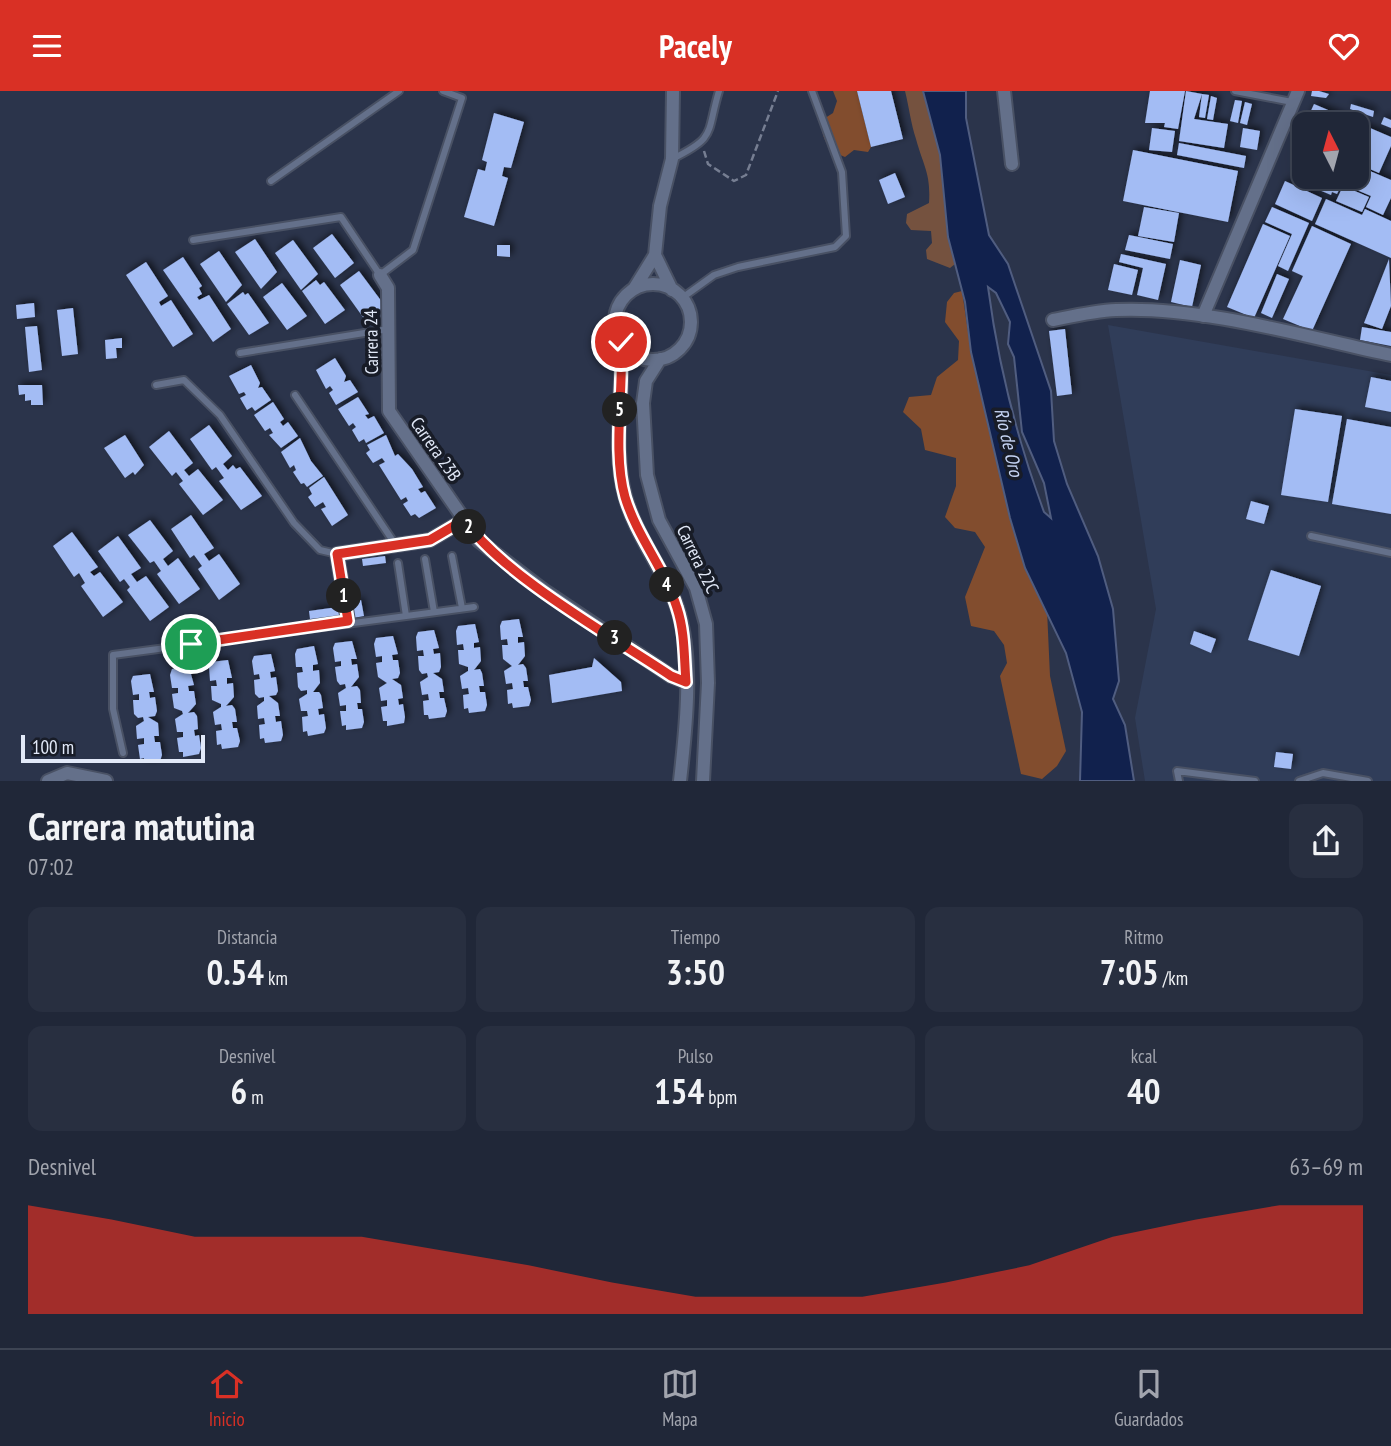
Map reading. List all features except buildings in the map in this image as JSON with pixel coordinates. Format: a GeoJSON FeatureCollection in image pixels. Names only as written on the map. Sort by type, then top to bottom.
{"type":"FeatureCollection","features":[{"type":"Feature","properties":{"kind":"street"},"geometry":{"type":"LineString","coordinates":[[673,91],[672,159],[660,206],[655,255],[634,289],[623,299],[615,316],[621,342],[619,429],[624,495],[640,536],[677,608],[683,635],[686,682],[680,781]]}},
{"type":"Feature","properties":{"kind":"street"},"geometry":{"type":"LineString","coordinates":[[1004,91],[1012,164]]}},
{"type":"Feature","properties":{"kind":"street"},"geometry":{"type":"LineString","coordinates":[[1203,316],[1296,97]]}},
{"type":"Feature","properties":{"kind":"street"},"geometry":{"type":"LineString","coordinates":[[621,342],[642,359],[660,359],[677,352],[688,337],[691,320],[655,255]]}},
{"type":"Feature","properties":{"kind":"street","name":"Carrera 24"},"geometry":{"type":"LineString","coordinates":[[380,275],[388,288],[389,411]]}},
{"type":"Feature","properties":{"kind":"street"},"geometry":{"type":"LineString","coordinates":[[634,289],[655,285],[677,294]]}},
{"type":"Feature","properties":{"kind":"street"},"geometry":{"type":"LineString","coordinates":[[1052,320],[1114,310],[1203,316],[1391,355]]}},
{"type":"Feature","properties":{"kind":"street","name":"Carrera 22C"},"geometry":{"type":"LineString","coordinates":[[660,359],[646,381],[643,404],[647,475],[659,520],[696,588],[706,624],[708,683],[703,781]]}},
{"type":"Feature","properties":{"kind":"street","name":"Carrera 23B"},"geometry":{"type":"LineString","coordinates":[[389,411],[479,541],[546,592],[671,676],[686,682]]}},
{"type":"Feature","properties":{"kind":"street"},"geometry":{"type":"LineString","coordinates":[[348,621],[337,554],[430,540],[464,520]]}},
{"type":"Feature","properties":{"kind":"street"},"geometry":{"type":"LineString","coordinates":[[48,781],[67,773],[106,781]]}},
{"type":"Feature","properties":{"kind":"lane"},"geometry":{"type":"LineString","coordinates":[[271,181],[399,91]]}},
{"type":"Feature","properties":{"kind":"lane"},"geometry":{"type":"LineString","coordinates":[[193,240],[341,218],[380,275],[413,250],[462,98],[443,91]]}},
{"type":"Feature","properties":{"kind":"lane"},"geometry":{"type":"LineString","coordinates":[[672,159],[701,145],[711,126],[719,91]]}},
{"type":"Feature","properties":{"kind":"lane"},"geometry":{"type":"LineString","coordinates":[[677,294],[714,275],[738,267],[835,247],[846,236],[842,172],[812,91]]}},
{"type":"Feature","properties":{"kind":"lane"},"geometry":{"type":"LineString","coordinates":[[1235,91],[1296,97]]}},
{"type":"Feature","properties":{"kind":"lane"},"geometry":{"type":"LineString","coordinates":[[240,353],[388,329]]}},
{"type":"Feature","properties":{"kind":"lane"},"geometry":{"type":"LineString","coordinates":[[156,385],[184,380],[201,395],[220,415],[294,523],[320,550],[337,554]]}},
{"type":"Feature","properties":{"kind":"lane"},"geometry":{"type":"LineString","coordinates":[[295,395],[396,546]]}},
{"type":"Feature","properties":{"kind":"lane"},"geometry":{"type":"LineString","coordinates":[[1311,536],[1391,553]]}},
{"type":"Feature","properties":{"kind":"lane"},"geometry":{"type":"LineString","coordinates":[[452,555],[462,608]]}},
{"type":"Feature","properties":{"kind":"lane"},"geometry":{"type":"LineString","coordinates":[[425,559],[434,612]]}},
{"type":"Feature","properties":{"kind":"lane"},"geometry":{"type":"LineString","coordinates":[[398,563],[406,616]]}},
{"type":"Feature","properties":{"kind":"lane"},"geometry":{"type":"LineString","coordinates":[[123,753],[113,709],[113,655],[348,621],[474,607]]}},
{"type":"Feature","properties":{"kind":"lane"},"geometry":{"type":"LineString","coordinates":[[1179,781],[1177,771],[1255,781]]}},
{"type":"Feature","properties":{"kind":"lane"},"geometry":{"type":"LineString","coordinates":[[1299,781],[1323,773],[1368,781]]}},
{"type":"Feature","properties":{"kind":"path"},"geometry":{"type":"LineString","coordinates":[[701,145],[708,164],[734,181],[746,175],[778,91]]}},
{"type":"Feature","properties":{"kind":"shaded area"},"geometry":{"type":"Polygon","coordinates":[[[833,91],[857,91],[871,147],[868,152],[854,150],[845,157],[826,143],[822,120],[833,113],[837,101],[833,91]]]}},
{"type":"Feature","properties":{"kind":"shaded area"},"geometry":{"type":"Polygon","coordinates":[[[905,91],[923,91],[940,155],[948,237],[955,264],[950,268],[927,259],[926,250],[932,243],[931,231],[911,230],[906,223],[907,214],[929,203],[929,193],[928,176],[914,133],[905,91]]]}},
{"type":"Feature","properties":{"kind":"shaded area"},"geometry":{"type":"Polygon","coordinates":[[[962,291],[971,352],[1010,518],[1025,567],[1047,610],[1050,676],[1066,751],[1057,766],[1042,779],[1021,774],[1000,676],[1007,663],[1004,645],[994,631],[971,626],[965,597],[985,547],[975,532],[955,528],[945,517],[956,486],[956,458],[925,450],[921,429],[903,412],[909,397],[931,395],[937,377],[958,360],[959,341],[945,322],[947,302],[954,293],[962,291]]]}},
{"type":"Feature","properties":{"kind":"shaded area"},"geometry":{"type":"Polygon","coordinates":[[[1108,325],[1391,375],[1391,781],[1145,781],[1135,718],[1156,609],[1108,325]]]}},
{"type":"Feature","properties":{"kind":"water","name":"Río de Oro"},"geometry":{"type":"Polygon","coordinates":[[[923,91],[966,91],[966,118],[989,235],[1008,264],[1051,391],[1054,441],[1067,484],[1098,556],[1113,609],[1119,681],[1113,699],[1125,725],[1134,781],[1080,781],[1082,712],[1066,653],[1025,568],[1010,518],[971,352],[965,302],[948,237],[940,155],[923,91]],[[988,287],[1010,401],[1034,485],[1044,512],[1051,518],[1044,483],[1022,432],[1014,357],[1008,344],[1010,322],[996,293],[988,287]]]}},
{"type":"Feature","properties":{"kind":"route"},"geometry":{"type":"LineString","coordinates":[[191,644],[348,621],[337,554],[430,540],[464,520],[479,541],[546,592],[671,676],[686,682],[683,635],[677,608],[662,573],[640,536],[624,495],[619,429],[621,342]]}}]}
